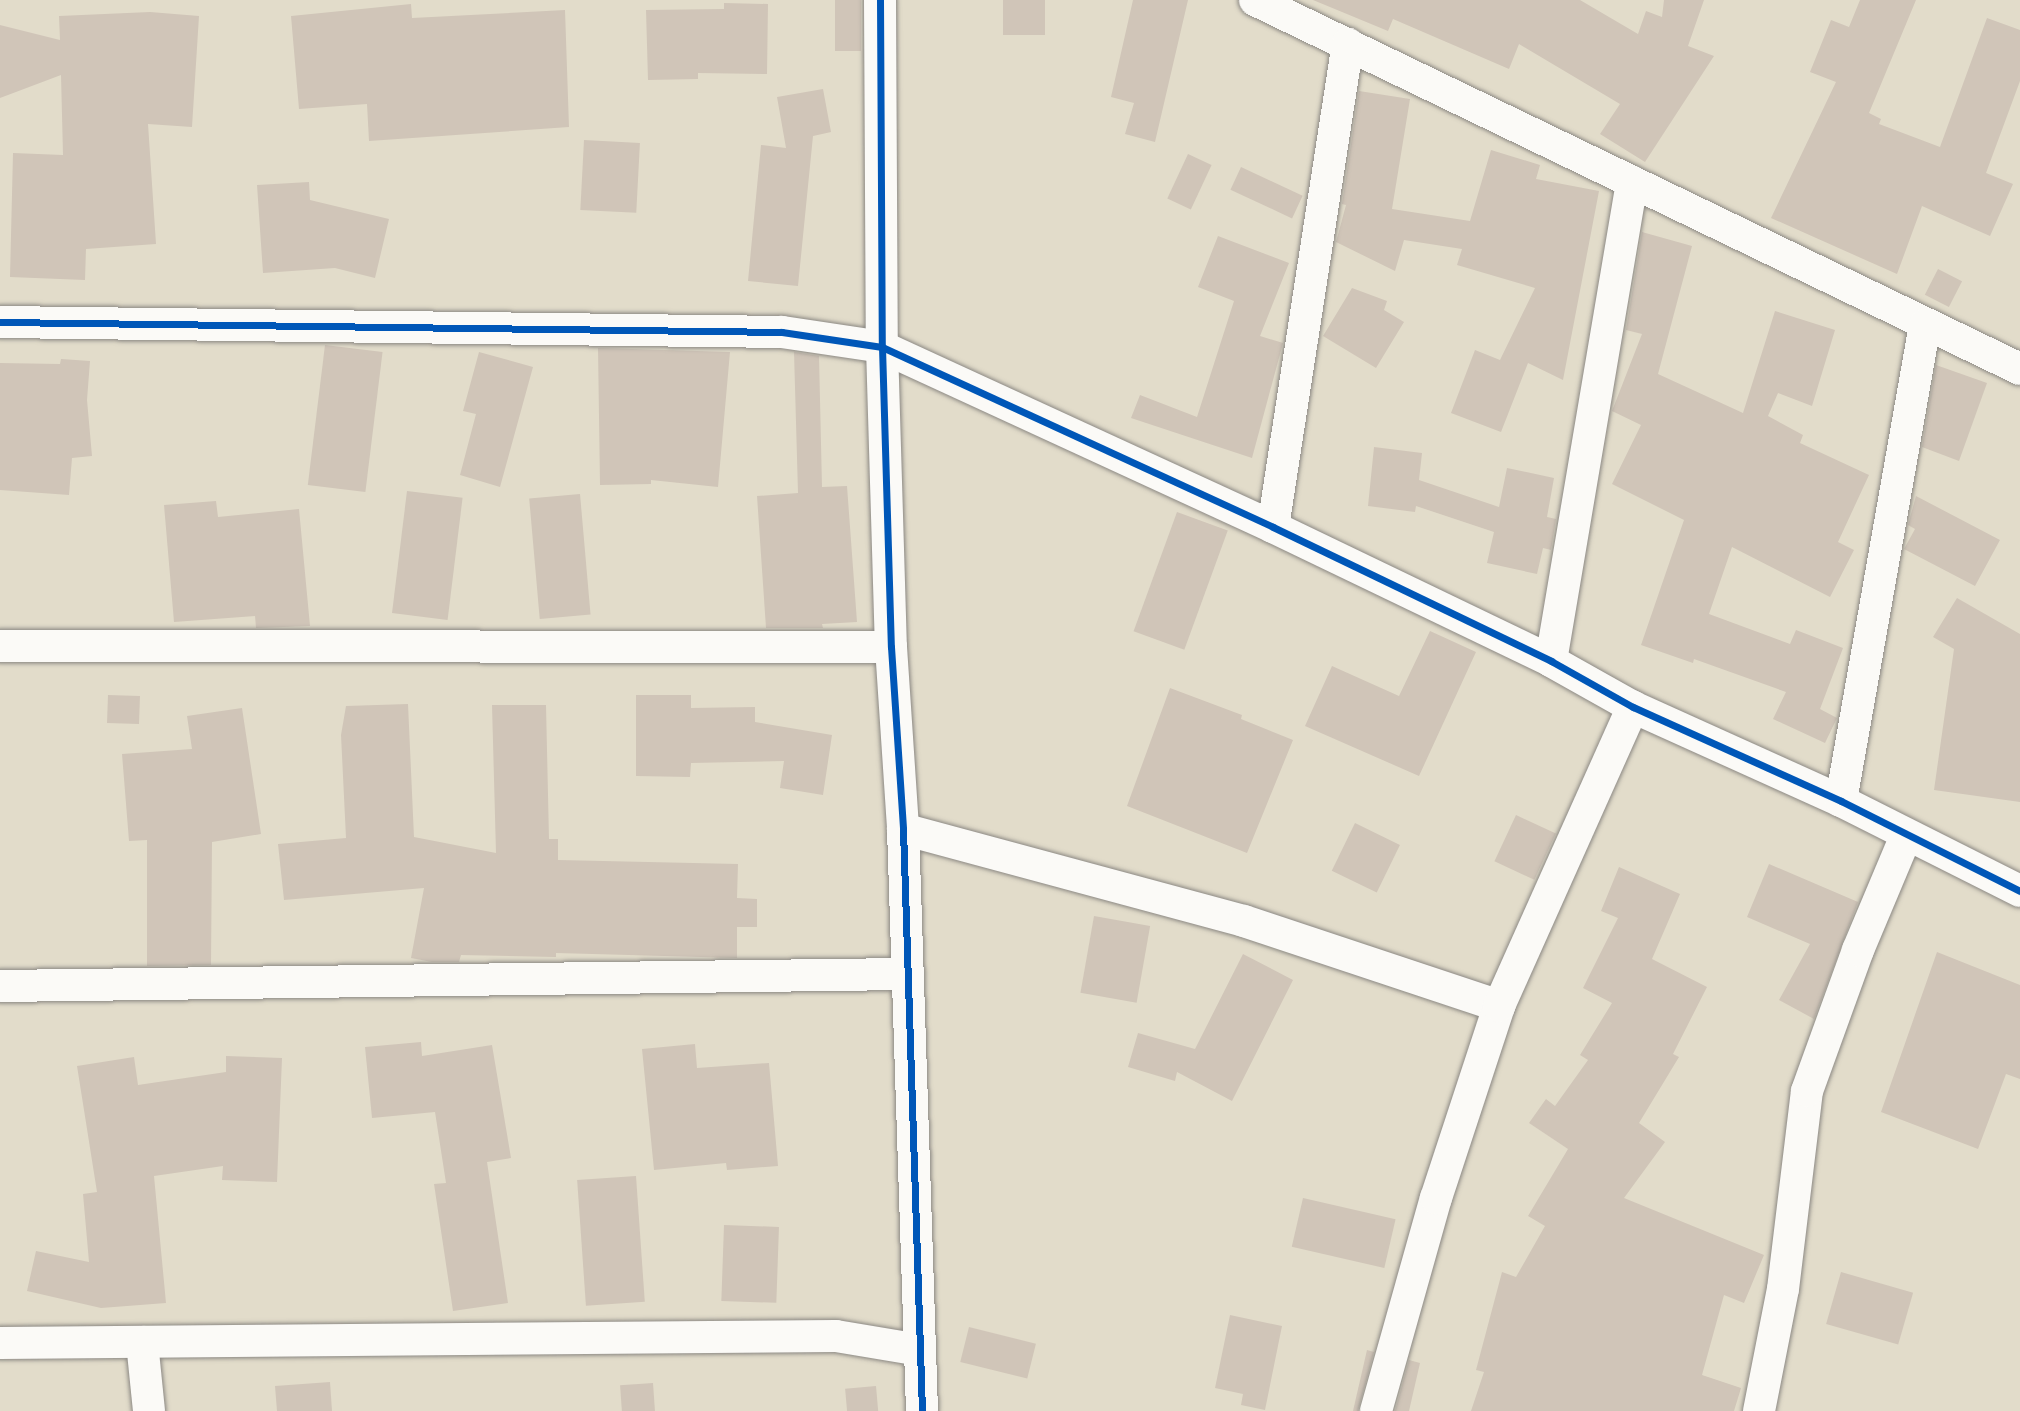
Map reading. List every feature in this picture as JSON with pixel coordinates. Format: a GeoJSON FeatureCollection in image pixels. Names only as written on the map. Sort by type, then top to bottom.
{"type":"FeatureCollection","features":[{"type":"Feature","properties":{"kind":"street"},"geometry":{"type":"LineString","coordinates":[[880,0],[882,346],[891,647],[903,829],[922,1411]]}},
{"type":"Feature","properties":{"kind":"street"},"geometry":{"type":"LineString","coordinates":[[1255,0],[2020,369]]}},
{"type":"Feature","properties":{"kind":"street"},"geometry":{"type":"LineString","coordinates":[[1273,527],[1348,44]]}},
{"type":"Feature","properties":{"kind":"street"},"geometry":{"type":"LineString","coordinates":[[1550,661],[1633,183]]}},
{"type":"Feature","properties":{"kind":"street"},"geometry":{"type":"LineString","coordinates":[[0,322],[782,332],[882,346],[1273,527],[1550,661],[1633,707],[1841,801],[2020,891]]}},
{"type":"Feature","properties":{"kind":"street"},"geometry":{"type":"LineString","coordinates":[[1841,801],[1926,324]]}},
{"type":"Feature","properties":{"kind":"street"},"geometry":{"type":"LineString","coordinates":[[0,646],[891,647]]}},
{"type":"Feature","properties":{"kind":"street"},"geometry":{"type":"LineString","coordinates":[[1376,1411],[1436,1198],[1499,1006],[1633,707]]}},
{"type":"Feature","properties":{"kind":"street"},"geometry":{"type":"LineString","coordinates":[[903,829],[1244,921],[1499,1006]]}},
{"type":"Feature","properties":{"kind":"street"},"geometry":{"type":"LineString","coordinates":[[1759,1411],[1783,1289],[1807,1091],[1858,950],[1906,836]]}},
{"type":"Feature","properties":{"kind":"street"},"geometry":{"type":"LineString","coordinates":[[0,986],[908,974]]}},
{"type":"Feature","properties":{"kind":"street"},"geometry":{"type":"LineString","coordinates":[[0,1343],[836,1336],[920,1350]]}},
{"type":"Feature","properties":{"kind":"street"},"geometry":{"type":"LineString","coordinates":[[142,1342],[149,1411]]}},
{"type":"Feature","properties":{"kind":"building"},"geometry":{"type":"Polygon","coordinates":[[[835,0],[861,0],[861,51],[835,51],[835,0]]]}},
{"type":"Feature","properties":{"kind":"building"},"geometry":{"type":"Polygon","coordinates":[[[1003,0],[1045,0],[1045,35],[1003,35],[1003,0]]]}},
{"type":"Feature","properties":{"kind":"building"},"geometry":{"type":"Polygon","coordinates":[[[1133,0],[1188,0],[1155,142],[1125,134],[1134,103],[1111,97],[1133,0]]]}},
{"type":"Feature","properties":{"kind":"building"},"geometry":{"type":"Polygon","coordinates":[[[1313,0],[1580,0],[1638,34],[1646,11],[1662,17],[1664,0],[1704,0],[1688,46],[1714,56],[1645,162],[1600,134],[1620,104],[1519,44],[1509,69],[1393,19],[1388,31],[1313,0]]]}},
{"type":"Feature","properties":{"kind":"building"},"geometry":{"type":"Polygon","coordinates":[[[1860,0],[1916,0],[1869,113],[1881,119],[1879,124],[1940,147],[1987,18],[2020,30],[2020,81],[1986,173],[2013,184],[1990,236],[1922,206],[1897,274],[1771,218],[1836,82],[1810,72],[1831,20],[1849,27],[1860,0]]]}},
{"type":"Feature","properties":{"kind":"building"},"geometry":{"type":"Polygon","coordinates":[[[724,3],[768,4],[767,74],[698,73],[698,79],[648,80],[646,10],[724,9],[724,3]]]}},
{"type":"Feature","properties":{"kind":"building"},"geometry":{"type":"Polygon","coordinates":[[[411,4],[412,18],[565,10],[569,127],[369,141],[367,104],[299,109],[291,16],[411,4]]]}},
{"type":"Feature","properties":{"kind":"building"},"geometry":{"type":"Polygon","coordinates":[[[150,12],[199,16],[192,127],[148,124],[156,244],[86,249],[85,280],[10,277],[13,153],[63,155],[61,75],[0,98],[0,25],[60,40],[59,16],[150,12]]]}},
{"type":"Feature","properties":{"kind":"building"},"geometry":{"type":"Polygon","coordinates":[[[823,89],[831,132],[813,136],[798,286],[748,281],[761,145],[786,148],[777,97],[823,89]]]}},
{"type":"Feature","properties":{"kind":"building"},"geometry":{"type":"Polygon","coordinates":[[[1359,91],[1410,99],[1392,209],[1470,221],[1491,150],[1540,165],[1536,179],[1599,191],[1563,380],[1528,363],[1501,432],[1451,413],[1475,350],[1500,360],[1535,288],[1457,265],[1462,249],[1404,240],[1395,271],[1336,242],[1346,205],[1342,204],[1359,91]]]}},
{"type":"Feature","properties":{"kind":"building"},"geometry":{"type":"Polygon","coordinates":[[[584,140],[640,143],[636,213],[580,210],[584,140]]]}},
{"type":"Feature","properties":{"kind":"building"},"geometry":{"type":"Polygon","coordinates":[[[1188,154],[1212,165],[1191,209],[1167,198],[1188,154]]]}},
{"type":"Feature","properties":{"kind":"building"},"geometry":{"type":"Polygon","coordinates":[[[1241,167],[1303,196],[1292,218],[1230,190],[1241,167]]]}},
{"type":"Feature","properties":{"kind":"building"},"geometry":{"type":"Polygon","coordinates":[[[309,182],[310,200],[389,219],[375,278],[335,268],[263,273],[257,185],[309,182]]]}},
{"type":"Feature","properties":{"kind":"building"},"geometry":{"type":"Polygon","coordinates":[[[1642,232],[1692,246],[1658,374],[1743,413],[1775,311],[1835,330],[1812,406],[1778,393],[1768,416],[1803,435],[1800,443],[1869,475],[1838,542],[1854,550],[1830,597],[1732,547],[1709,614],[1790,644],[1796,630],[1843,648],[1820,709],[1837,718],[1825,743],[1773,719],[1786,692],[1694,659],[1693,663],[1641,645],[1684,520],[1612,484],[1641,425],[1612,411],[1642,334],[1626,330],[1642,232]]]}},
{"type":"Feature","properties":{"kind":"building"},"geometry":{"type":"Polygon","coordinates":[[[1218,236],[1289,263],[1260,336],[1283,343],[1252,458],[1131,418],[1140,395],[1197,417],[1234,301],[1198,287],[1218,236]]]}},
{"type":"Feature","properties":{"kind":"building"},"geometry":{"type":"Polygon","coordinates":[[[1938,269],[1962,281],[1949,307],[1925,295],[1938,269]]]}},
{"type":"Feature","properties":{"kind":"building"},"geometry":{"type":"Polygon","coordinates":[[[1352,288],[1387,301],[1384,310],[1404,322],[1376,368],[1323,336],[1352,288]]]}},
{"type":"Feature","properties":{"kind":"building"},"geometry":{"type":"Polygon","coordinates":[[[325,345],[383,352],[365,492],[308,485],[325,345]]]}},
{"type":"Feature","properties":{"kind":"building"},"geometry":{"type":"Polygon","coordinates":[[[598,348],[730,352],[718,487],[651,480],[651,484],[600,485],[598,348]]]}},
{"type":"Feature","properties":{"kind":"building"},"geometry":{"type":"Polygon","coordinates":[[[479,352],[533,367],[500,487],[460,475],[476,414],[463,411],[479,352]]]}},
{"type":"Feature","properties":{"kind":"building"},"geometry":{"type":"Polygon","coordinates":[[[794,352],[819,356],[822,487],[847,486],[857,622],[822,624],[823,628],[766,628],[757,496],[798,493],[794,352]]]}},
{"type":"Feature","properties":{"kind":"building"},"geometry":{"type":"Polygon","coordinates":[[[61,359],[90,361],[87,400],[92,456],[72,458],[69,495],[0,490],[0,363],[60,364],[61,359]]]}},
{"type":"Feature","properties":{"kind":"building"},"geometry":{"type":"Polygon","coordinates":[[[1936,365],[1987,383],[1959,461],[1922,447],[1936,365]]]}},
{"type":"Feature","properties":{"kind":"building"},"geometry":{"type":"Polygon","coordinates":[[[1374,447],[1422,453],[1419,480],[1499,507],[1507,468],[1554,478],[1547,517],[1556,519],[1551,550],[1543,548],[1537,574],[1487,563],[1494,532],[1416,506],[1415,512],[1368,506],[1374,447]]]}},
{"type":"Feature","properties":{"kind":"building"},"geometry":{"type":"Polygon","coordinates":[[[407,491],[463,498],[448,620],[392,613],[407,491]]]}},
{"type":"Feature","properties":{"kind":"building"},"geometry":{"type":"Polygon","coordinates":[[[580,494],[591,615],[540,619],[529,498],[580,494]]]}},
{"type":"Feature","properties":{"kind":"building"},"geometry":{"type":"Polygon","coordinates":[[[1916,496],[2000,540],[1975,586],[1904,549],[1915,529],[1908,525],[1916,496]]]}},
{"type":"Feature","properties":{"kind":"building"},"geometry":{"type":"Polygon","coordinates":[[[216,501],[218,517],[299,509],[310,626],[256,628],[255,616],[174,622],[164,505],[216,501]]]}},
{"type":"Feature","properties":{"kind":"building"},"geometry":{"type":"Polygon","coordinates":[[[1177,512],[1228,530],[1184,650],[1134,631],[1177,512]]]}},
{"type":"Feature","properties":{"kind":"building"},"geometry":{"type":"Polygon","coordinates":[[[1957,598],[2020,634],[2020,802],[1934,790],[1954,649],[1933,637],[1957,598]]]}},
{"type":"Feature","properties":{"kind":"building"},"geometry":{"type":"Polygon","coordinates":[[[1430,631],[1476,652],[1419,776],[1305,726],[1332,666],[1399,696],[1430,631]]]}},
{"type":"Feature","properties":{"kind":"building"},"geometry":{"type":"Polygon","coordinates":[[[1170,688],[1242,715],[1241,719],[1293,740],[1247,853],[1127,806],[1170,688]]]}},
{"type":"Feature","properties":{"kind":"building"},"geometry":{"type":"Polygon","coordinates":[[[108,695],[140,696],[139,724],[107,723],[108,695]]]}},
{"type":"Feature","properties":{"kind":"building"},"geometry":{"type":"Polygon","coordinates":[[[636,695],[691,695],[691,708],[755,707],[755,722],[832,735],[823,795],[780,788],[784,761],[691,763],[690,777],[636,776],[636,695]]]}},
{"type":"Feature","properties":{"kind":"building"},"geometry":{"type":"Polygon","coordinates":[[[408,704],[414,837],[496,853],[492,705],[546,705],[549,839],[558,839],[558,860],[738,864],[737,898],[757,899],[757,927],[737,927],[737,958],[556,953],[556,957],[461,955],[459,962],[432,962],[411,958],[424,888],[284,900],[278,844],[346,838],[341,735],[346,706],[408,704]]]}},
{"type":"Feature","properties":{"kind":"building"},"geometry":{"type":"Polygon","coordinates":[[[242,708],[261,834],[212,842],[211,965],[147,966],[147,840],[129,841],[122,754],[192,749],[187,716],[242,708]]]}},
{"type":"Feature","properties":{"kind":"building"},"geometry":{"type":"Polygon","coordinates":[[[1516,815],[1556,834],[1534,880],[1494,861],[1516,815]]]}},
{"type":"Feature","properties":{"kind":"building"},"geometry":{"type":"Polygon","coordinates":[[[1355,823],[1400,845],[1377,893],[1332,871],[1355,823]]]}},
{"type":"Feature","properties":{"kind":"building"},"geometry":{"type":"Polygon","coordinates":[[[1769,864],[1858,902],[1814,1019],[1779,1000],[1810,944],[1747,917],[1769,864]]]}},
{"type":"Feature","properties":{"kind":"building"},"geometry":{"type":"Polygon","coordinates":[[[1619,867],[1680,894],[1652,959],[1707,987],[1673,1054],[1679,1057],[1639,1123],[1665,1142],[1624,1198],[1764,1255],[1744,1303],[1724,1295],[1702,1375],[1741,1388],[1734,1411],[1471,1411],[1484,1372],[1476,1370],[1502,1272],[1516,1277],[1545,1226],[1528,1216],[1568,1149],[1529,1123],[1546,1099],[1555,1106],[1588,1060],[1580,1055],[1612,1003],[1583,988],[1618,918],[1601,911],[1619,867]]]}},
{"type":"Feature","properties":{"kind":"building"},"geometry":{"type":"Polygon","coordinates":[[[1094,916],[1150,926],[1137,1003],[1080,993],[1094,916]]]}},
{"type":"Feature","properties":{"kind":"building"},"geometry":{"type":"Polygon","coordinates":[[[1937,952],[2020,985],[2020,1079],[2006,1074],[1978,1149],[1881,1112],[1937,952]]]}},
{"type":"Feature","properties":{"kind":"building"},"geometry":{"type":"Polygon","coordinates":[[[1243,954],[1293,980],[1232,1101],[1177,1072],[1175,1081],[1128,1067],[1138,1033],[1195,1049],[1243,954]]]}},
{"type":"Feature","properties":{"kind":"building"},"geometry":{"type":"Polygon","coordinates":[[[421,1042],[422,1056],[492,1045],[511,1158],[487,1162],[508,1303],[453,1311],[434,1184],[446,1183],[435,1112],[372,1118],[365,1047],[421,1042]]]}},
{"type":"Feature","properties":{"kind":"building"},"geometry":{"type":"Polygon","coordinates":[[[695,1044],[697,1068],[769,1063],[778,1166],[727,1170],[726,1163],[654,1170],[642,1049],[695,1044]]]}},
{"type":"Feature","properties":{"kind":"building"},"geometry":{"type":"Polygon","coordinates":[[[226,1056],[282,1058],[277,1182],[222,1180],[223,1166],[154,1176],[166,1303],[101,1308],[27,1291],[36,1251],[89,1262],[83,1194],[97,1192],[77,1066],[134,1057],[138,1085],[226,1072],[226,1056]]]}},
{"type":"Feature","properties":{"kind":"building"},"geometry":{"type":"Polygon","coordinates":[[[636,1176],[645,1302],[586,1306],[577,1180],[636,1176]]]}},
{"type":"Feature","properties":{"kind":"building"},"geometry":{"type":"Polygon","coordinates":[[[1303,1198],[1396,1219],[1384,1268],[1292,1247],[1303,1198]]]}},
{"type":"Feature","properties":{"kind":"building"},"geometry":{"type":"Polygon","coordinates":[[[724,1225],[779,1227],[776,1303],[721,1301],[724,1225]]]}},
{"type":"Feature","properties":{"kind":"building"},"geometry":{"type":"Polygon","coordinates":[[[1841,1272],[1913,1293],[1898,1345],[1826,1324],[1841,1272]]]}},
{"type":"Feature","properties":{"kind":"building"},"geometry":{"type":"Polygon","coordinates":[[[1230,1315],[1282,1326],[1265,1410],[1241,1405],[1243,1394],[1215,1388],[1230,1315]]]}},
{"type":"Feature","properties":{"kind":"building"},"geometry":{"type":"Polygon","coordinates":[[[969,1327],[1036,1344],[1027,1379],[960,1362],[969,1327]]]}},
{"type":"Feature","properties":{"kind":"building"},"geometry":{"type":"Polygon","coordinates":[[[1367,1350],[1374,1352],[1358,1411],[1353,1411],[1367,1350]]]}},
{"type":"Feature","properties":{"kind":"building"},"geometry":{"type":"Polygon","coordinates":[[[1409,1360],[1420,1363],[1409,1411],[1395,1411],[1409,1360]]]}},
{"type":"Feature","properties":{"kind":"building"},"geometry":{"type":"Polygon","coordinates":[[[330,1382],[332,1411],[277,1411],[275,1386],[330,1382]]]}},
{"type":"Feature","properties":{"kind":"building"},"geometry":{"type":"Polygon","coordinates":[[[653,1383],[655,1411],[622,1411],[620,1385],[653,1383]]]}},
{"type":"Feature","properties":{"kind":"building"},"geometry":{"type":"Polygon","coordinates":[[[876,1386],[878,1411],[847,1411],[845,1389],[876,1386]]]}},
{"type":"Feature","properties":{"kind":"cycle path"},"geometry":{"type":"LineString","coordinates":[[880,0],[882,347],[891,647],[903,829],[922,1411]]}},
{"type":"Feature","properties":{"kind":"cycle path"},"geometry":{"type":"LineString","coordinates":[[0,322],[782,332],[882,347],[1273,527],[1551,661],[1633,707],[1841,801],[2020,891]]}}]}
